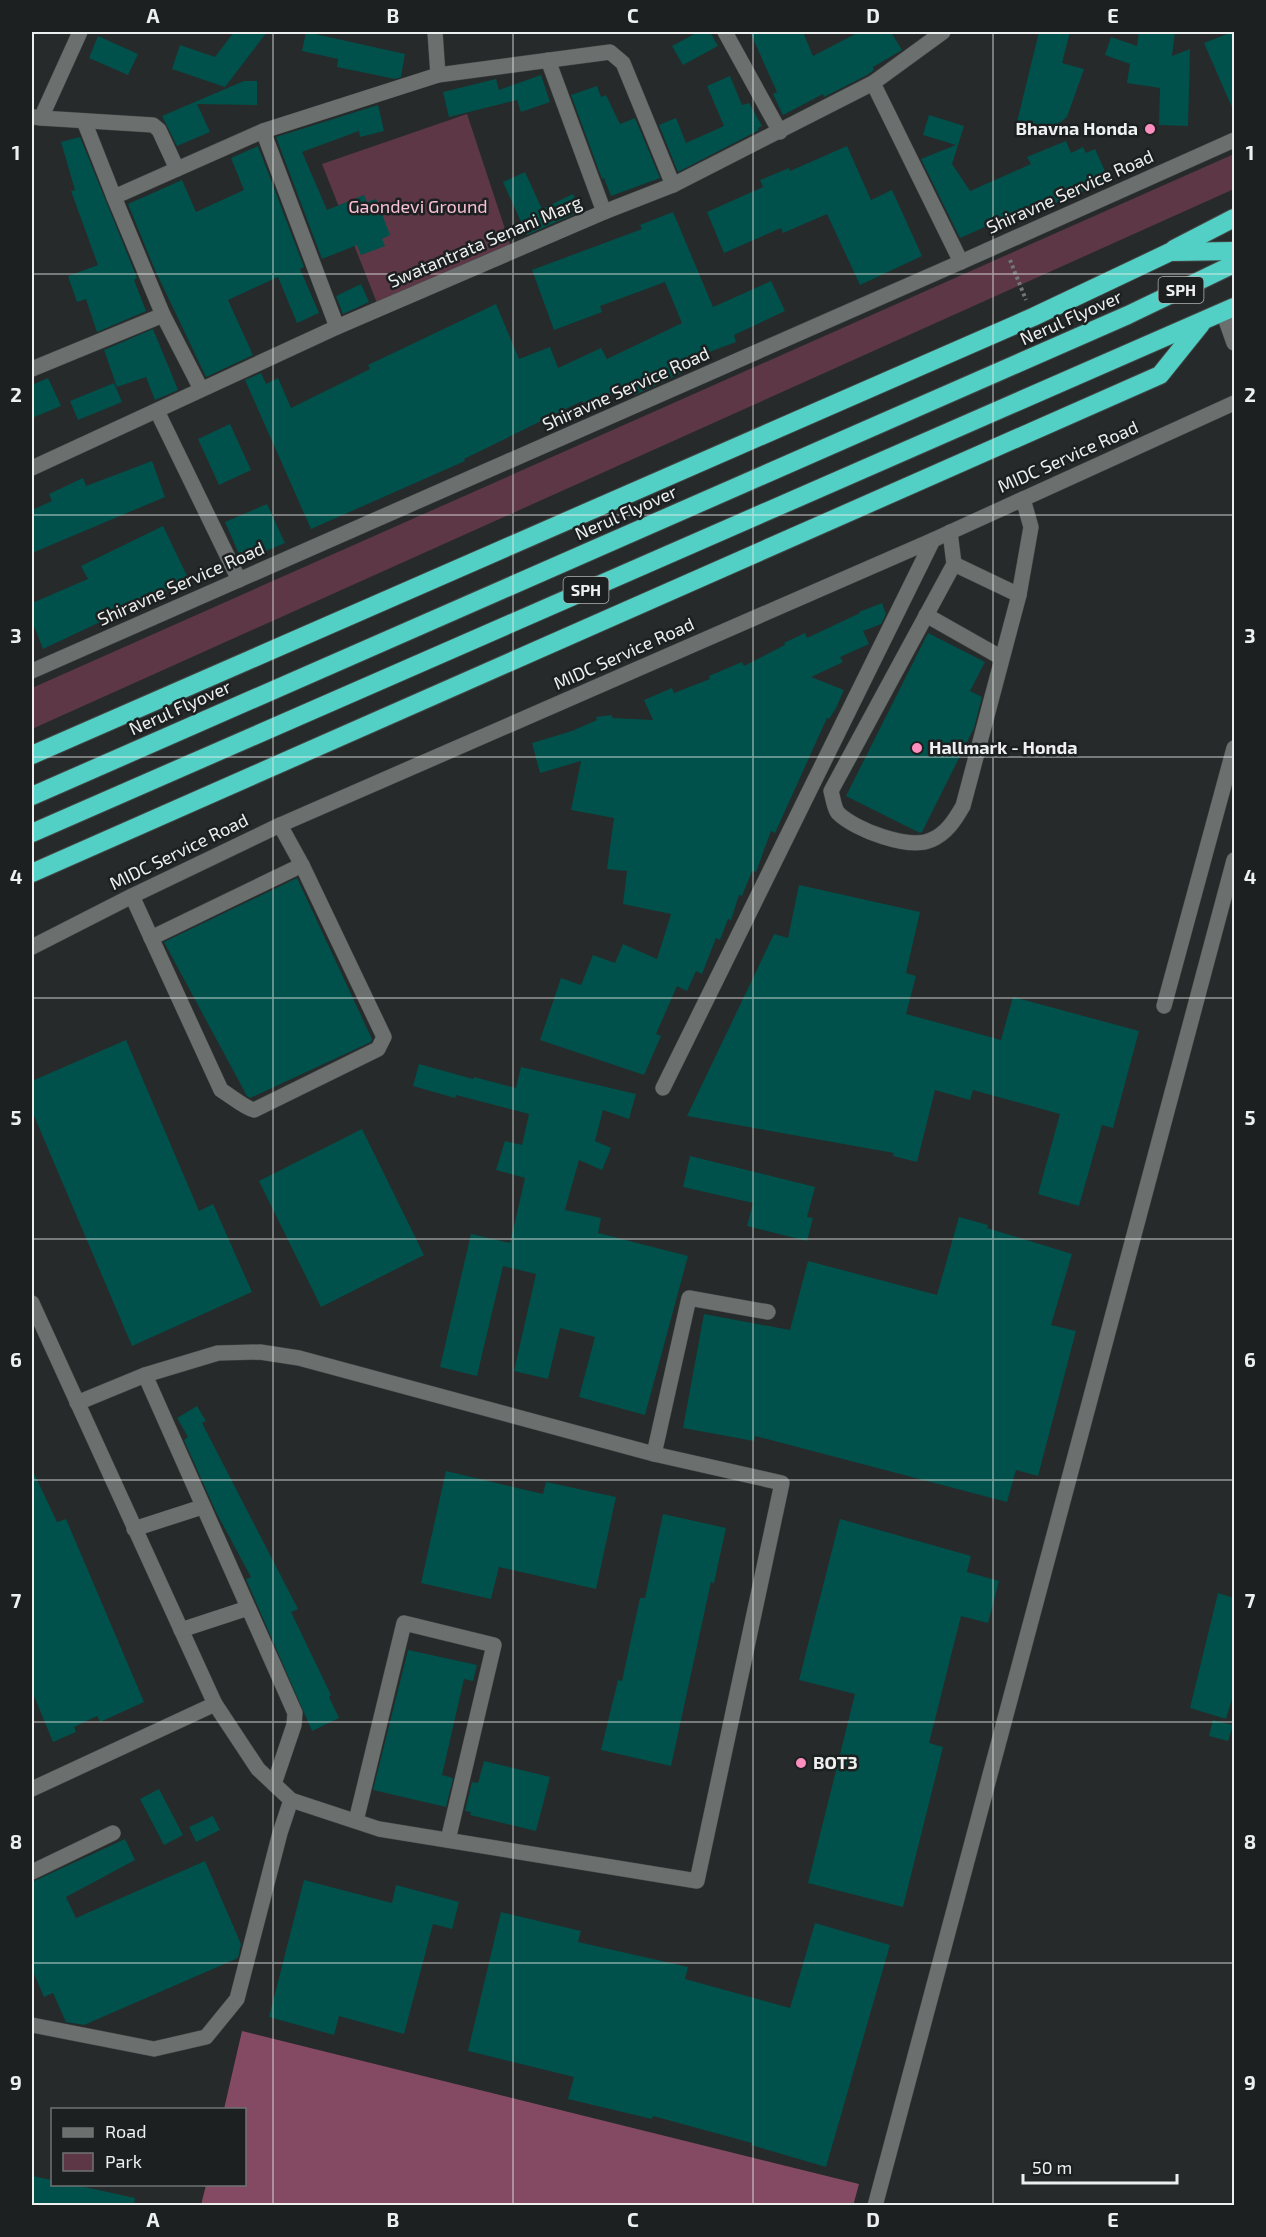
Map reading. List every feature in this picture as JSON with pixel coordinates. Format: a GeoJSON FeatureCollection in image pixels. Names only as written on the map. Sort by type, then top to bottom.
{"type":"FeatureCollection","features":[{"type":"Feature","properties":{"kind":"highway"},"geometry":{"type":"LineString","coordinates":[[32,755],[1033,317],[1170,252],[1234,218]]}},
{"type":"Feature","properties":{"kind":"highway"},"geometry":{"type":"LineString","coordinates":[[1170,252],[1234,251]]}},
{"type":"Feature","properties":{"kind":"highway","name":"Nerul Flyover"},"geometry":{"type":"LineString","coordinates":[[32,796],[1128,315],[1234,264]]}},
{"type":"Feature","properties":{"kind":"highway","name":"SPH"},"geometry":{"type":"LineString","coordinates":[[32,833],[1229,309]]}},
{"type":"Feature","properties":{"kind":"highway"},"geometry":{"type":"LineString","coordinates":[[32,873],[1160,375],[1204,321]]}},
{"type":"Feature","properties":{"kind":"street"},"geometry":{"type":"LineString","coordinates":[[80,32],[36,117],[153,125],[159,130],[177,169]]}},
{"type":"Feature","properties":{"kind":"street"},"geometry":{"type":"LineString","coordinates":[[435,32],[438,75]]}},
{"type":"Feature","properties":{"kind":"street"},"geometry":{"type":"LineString","coordinates":[[725,32],[780,132]]}},
{"type":"Feature","properties":{"kind":"street","name":"Swatantrata Senani Marg"},"geometry":{"type":"LineString","coordinates":[[32,468],[337,327],[604,212],[673,185],[780,132],[873,82],[943,32]]}},
{"type":"Feature","properties":{"kind":"street"},"geometry":{"type":"LineString","coordinates":[[114,197],[263,131],[438,75],[610,52],[623,63],[673,185]]}},
{"type":"Feature","properties":{"kind":"street"},"geometry":{"type":"LineString","coordinates":[[548,60],[604,212]]}},
{"type":"Feature","properties":{"kind":"street"},"geometry":{"type":"LineString","coordinates":[[873,82],[961,262]]}},
{"type":"Feature","properties":{"kind":"street"},"geometry":{"type":"LineString","coordinates":[[84,121],[163,315],[201,389]]}},
{"type":"Feature","properties":{"kind":"street"},"geometry":{"type":"LineString","coordinates":[[263,131],[337,327]]}},
{"type":"Feature","properties":{"kind":"street","name":"Shiravne Service Road"},"geometry":{"type":"LineString","coordinates":[[32,671],[1234,140]]}},
{"type":"Feature","properties":{"kind":"street"},"geometry":{"type":"LineString","coordinates":[[1229,309],[1234,343]]}},
{"type":"Feature","properties":{"kind":"street"},"geometry":{"type":"LineString","coordinates":[[32,369],[163,315]]}},
{"type":"Feature","properties":{"kind":"street","name":"MIDC Service Road"},"geometry":{"type":"LineString","coordinates":[[32,947],[280,825],[933,540],[1234,403]]}},
{"type":"Feature","properties":{"kind":"street"},"geometry":{"type":"LineString","coordinates":[[157,411],[240,580]]}},
{"type":"Feature","properties":{"kind":"street"},"geometry":{"type":"LineString","coordinates":[[950,532],[954,564],[831,791],[837,812],[854,825],[878,835],[911,843],[929,841],[944,832],[963,806],[1019,595],[1031,527],[1023,499]]}},
{"type":"Feature","properties":{"kind":"street"},"geometry":{"type":"LineString","coordinates":[[663,1088],[933,540]]}},
{"type":"Feature","properties":{"kind":"street"},"geometry":{"type":"LineString","coordinates":[[954,564],[1019,595]]}},
{"type":"Feature","properties":{"kind":"street"},"geometry":{"type":"LineString","coordinates":[[926,615],[1002,658]]}},
{"type":"Feature","properties":{"kind":"street"},"geometry":{"type":"LineString","coordinates":[[1164,1006],[1234,748]]}},
{"type":"Feature","properties":{"kind":"street"},"geometry":{"type":"LineString","coordinates":[[132,896],[221,1090],[241,1102],[246,1108],[254,1110],[378,1049],[384,1037],[302,865],[280,825]]}},
{"type":"Feature","properties":{"kind":"street"},"geometry":{"type":"LineString","coordinates":[[875,2205],[1234,860]]}},
{"type":"Feature","properties":{"kind":"street"},"geometry":{"type":"LineString","coordinates":[[151,938],[302,865]]}},
{"type":"Feature","properties":{"kind":"street"},"geometry":{"type":"LineString","coordinates":[[654,1454],[689,1298],[768,1312]]}},
{"type":"Feature","properties":{"kind":"street"},"geometry":{"type":"LineString","coordinates":[[32,1303],[77,1403],[134,1529],[215,1704],[258,1769],[291,1800],[379,1829],[697,1881],[782,1483],[654,1454],[299,1358],[260,1352],[218,1353],[145,1376],[77,1403]]}},
{"type":"Feature","properties":{"kind":"street"},"geometry":{"type":"LineString","coordinates":[[145,1376],[295,1713],[294,1725],[274,1784]]}},
{"type":"Feature","properties":{"kind":"street"},"geometry":{"type":"LineString","coordinates":[[134,1529],[202,1507]]}},
{"type":"Feature","properties":{"kind":"street"},"geometry":{"type":"LineString","coordinates":[[181,1630],[248,1608]]}},
{"type":"Feature","properties":{"kind":"street"},"geometry":{"type":"LineString","coordinates":[[356,1821],[404,1623],[494,1646],[448,1840]]}},
{"type":"Feature","properties":{"kind":"street"},"geometry":{"type":"LineString","coordinates":[[32,1789],[215,1704]]}},
{"type":"Feature","properties":{"kind":"street"},"geometry":{"type":"LineString","coordinates":[[32,2025],[154,2049],[206,2037],[237,1999],[280,1833],[291,1800]]}},
{"type":"Feature","properties":{"kind":"street"},"geometry":{"type":"LineString","coordinates":[[32,1872],[112,1833]]}},
{"type":"Feature","properties":{"kind":"path"},"geometry":{"type":"LineString","coordinates":[[1008,257],[1033,317]]}},
{"type":"Feature","properties":{"kind":"green space","name":"Gaondevi Ground"},"geometry":{"type":"Polygon","coordinates":[[[467,114],[511,247],[377,303],[322,164],[467,114]]]}},
{"type":"Feature","properties":{"kind":"green space"},"geometry":{"type":"Polygon","coordinates":[[[1234,154],[1234,189],[32,729],[32,688],[1234,154]]]}},
{"type":"Feature","properties":{"kind":"shaded area"},"geometry":{"type":"Polygon","coordinates":[[[242,2031],[859,2184],[853,2206],[201,2205],[206,2186],[246,2186],[246,2108],[224,2108],[242,2031]]]}},
{"type":"Feature","properties":{"kind":"building"},"geometry":{"type":"Polygon","coordinates":[[[234,32],[267,32],[225,87],[172,69],[180,45],[215,57],[234,32]]]}},
{"type":"Feature","properties":{"kind":"building"},"geometry":{"type":"Polygon","coordinates":[[[306,32],[405,54],[401,77],[395,79],[337,67],[338,59],[302,51],[306,32]]]}},
{"type":"Feature","properties":{"kind":"building"},"geometry":{"type":"Polygon","coordinates":[[[698,32],[710,32],[718,46],[683,65],[672,46],[698,32]]]}},
{"type":"Feature","properties":{"kind":"building"},"geometry":{"type":"Polygon","coordinates":[[[750,32],[803,32],[813,56],[859,32],[891,32],[902,50],[873,67],[874,70],[867,75],[783,115],[773,94],[777,92],[750,32]]]}},
{"type":"Feature","properties":{"kind":"building"},"geometry":{"type":"Polygon","coordinates":[[[1039,32],[1070,32],[1062,63],[1084,69],[1067,117],[1058,124],[1063,135],[1017,122],[1039,32]]]}},
{"type":"Feature","properties":{"kind":"building"},"geometry":{"type":"Polygon","coordinates":[[[1139,32],[1175,32],[1172,56],[1190,49],[1188,126],[1159,125],[1160,88],[1127,83],[1130,64],[1105,55],[1111,37],[1137,46],[1139,32]]]}},
{"type":"Feature","properties":{"kind":"building"},"geometry":{"type":"Polygon","coordinates":[[[1234,32],[1234,112],[1204,43],[1234,32]]]}},
{"type":"Feature","properties":{"kind":"building"},"geometry":{"type":"Polygon","coordinates":[[[98,36],[138,54],[128,75],[89,58],[98,36]]]}},
{"type":"Feature","properties":{"kind":"building"},"geometry":{"type":"Polygon","coordinates":[[[541,75],[550,102],[521,112],[517,100],[449,117],[443,92],[496,79],[499,90],[541,75]]]}},
{"type":"Feature","properties":{"kind":"building"},"geometry":{"type":"Polygon","coordinates":[[[730,76],[742,105],[749,103],[762,126],[758,128],[759,130],[678,172],[659,125],[676,118],[686,143],[724,126],[707,86],[730,76]]]}},
{"type":"Feature","properties":{"kind":"building"},"geometry":{"type":"Polygon","coordinates":[[[244,81],[257,81],[257,105],[197,104],[210,132],[177,146],[162,116],[244,81]]]}},
{"type":"Feature","properties":{"kind":"building"},"geometry":{"type":"Polygon","coordinates":[[[597,86],[601,97],[606,95],[620,124],[635,118],[660,178],[611,196],[604,178],[602,179],[571,95],[597,86]]]}},
{"type":"Feature","properties":{"kind":"building"},"geometry":{"type":"Polygon","coordinates":[[[378,105],[384,131],[360,137],[359,131],[302,152],[327,210],[364,195],[367,202],[376,199],[390,235],[382,239],[385,246],[361,255],[357,245],[322,259],[276,137],[378,105]]]}},
{"type":"Feature","properties":{"kind":"building"},"geometry":{"type":"Polygon","coordinates":[[[929,115],[964,126],[952,164],[970,191],[1031,164],[1027,157],[1066,141],[1071,153],[1083,147],[1086,153],[1095,149],[1109,180],[1049,206],[1046,200],[960,238],[921,159],[956,145],[923,135],[929,115]]]}},
{"type":"Feature","properties":{"kind":"building"},"geometry":{"type":"Polygon","coordinates":[[[80,137],[137,278],[134,280],[146,311],[97,332],[86,299],[77,302],[68,276],[98,265],[71,191],[75,190],[61,142],[80,137]]]}},
{"type":"Feature","properties":{"kind":"building"},"geometry":{"type":"Polygon","coordinates":[[[258,146],[304,267],[300,269],[319,313],[297,323],[278,277],[228,300],[253,355],[206,377],[155,270],[128,204],[182,180],[196,212],[244,190],[231,158],[258,146]]]}},
{"type":"Feature","properties":{"kind":"building"},"geometry":{"type":"Polygon","coordinates":[[[847,146],[871,200],[892,190],[922,256],[860,285],[827,214],[783,233],[781,228],[724,253],[707,212],[763,187],[760,180],[789,168],[790,171],[847,146]]]}},
{"type":"Feature","properties":{"kind":"building"},"geometry":{"type":"Polygon","coordinates":[[[525,172],[542,209],[573,194],[581,211],[527,235],[503,182],[525,172]]]}},
{"type":"Feature","properties":{"kind":"building"},"geometry":{"type":"Polygon","coordinates":[[[673,212],[713,307],[771,281],[785,311],[734,335],[736,342],[680,363],[684,372],[635,395],[630,385],[598,400],[596,397],[583,403],[582,401],[464,459],[465,461],[311,529],[245,380],[261,373],[266,384],[278,378],[291,408],[370,369],[368,365],[496,304],[519,359],[550,347],[558,368],[601,348],[607,359],[682,323],[665,282],[600,306],[602,312],[554,330],[532,270],[642,229],[640,225],[673,212]]]}},
{"type":"Feature","properties":{"kind":"building"},"geometry":{"type":"Polygon","coordinates":[[[361,284],[369,302],[343,314],[336,296],[361,284]]]}},
{"type":"Feature","properties":{"kind":"building"},"geometry":{"type":"Polygon","coordinates":[[[153,329],[178,390],[155,400],[146,377],[117,387],[104,350],[153,329]]]}},
{"type":"Feature","properties":{"kind":"building"},"geometry":{"type":"Polygon","coordinates":[[[48,378],[61,406],[32,418],[32,385],[48,378]]]}},
{"type":"Feature","properties":{"kind":"building"},"geometry":{"type":"Polygon","coordinates":[[[114,383],[122,402],[78,420],[70,401],[114,383]]]}},
{"type":"Feature","properties":{"kind":"building"},"geometry":{"type":"Polygon","coordinates":[[[230,424],[251,470],[219,485],[198,439],[230,424]]]}},
{"type":"Feature","properties":{"kind":"building"},"geometry":{"type":"Polygon","coordinates":[[[152,461],[165,497],[32,553],[32,510],[52,501],[49,494],[83,478],[86,486],[152,461]]]}},
{"type":"Feature","properties":{"kind":"building"},"geometry":{"type":"Polygon","coordinates":[[[267,504],[285,543],[242,561],[225,522],[267,504]]]}},
{"type":"Feature","properties":{"kind":"building"},"geometry":{"type":"Polygon","coordinates":[[[163,526],[189,580],[43,649],[32,621],[32,603],[88,579],[81,566],[163,526]]]}},
{"type":"Feature","properties":{"kind":"building"},"geometry":{"type":"Polygon","coordinates":[[[882,603],[886,614],[881,624],[863,631],[869,644],[840,657],[843,662],[811,677],[844,690],[836,708],[829,719],[827,718],[775,833],[771,831],[756,872],[752,871],[742,896],[739,895],[731,920],[728,919],[720,940],[716,938],[702,974],[696,971],[687,991],[677,986],[656,1034],[661,1036],[644,1075],[540,1040],[561,978],[581,985],[593,955],[615,963],[623,944],[657,959],[671,914],[623,904],[627,871],[607,869],[614,818],[571,810],[581,761],[540,773],[532,743],[572,731],[597,720],[596,717],[612,715],[612,718],[653,720],[644,700],[672,688],[674,693],[710,679],[709,676],[742,662],[744,666],[805,633],[807,638],[882,603]]]}},
{"type":"Feature","properties":{"kind":"building","name":"Hallmark - Honda"},"geometry":{"type":"Polygon","coordinates":[[[928,633],[985,662],[970,691],[982,697],[974,728],[920,833],[846,796],[928,633]]]}},
{"type":"Feature","properties":{"kind":"building"},"geometry":{"type":"Polygon","coordinates":[[[297,878],[372,1039],[371,1042],[250,1098],[164,942],[297,878]]]}},
{"type":"Feature","properties":{"kind":"building"},"geometry":{"type":"Polygon","coordinates":[[[799,885],[920,912],[906,973],[916,976],[906,1014],[1001,1040],[1013,997],[1139,1031],[1113,1128],[1102,1125],[1079,1206],[1038,1194],[1060,1114],[973,1090],[970,1100],[935,1090],[917,1162],[893,1156],[894,1153],[687,1116],[774,934],[788,938],[799,885]]]}},
{"type":"Feature","properties":{"kind":"building"},"geometry":{"type":"Polygon","coordinates":[[[126,1040],[199,1211],[213,1204],[252,1292],[132,1346],[32,1111],[32,1081],[126,1040]]]}},
{"type":"Feature","properties":{"kind":"building"},"geometry":{"type":"Polygon","coordinates":[[[419,1064],[516,1088],[521,1067],[636,1094],[629,1119],[603,1110],[595,1141],[611,1148],[602,1170],[579,1160],[565,1210],[601,1218],[598,1233],[688,1256],[645,1415],[579,1397],[595,1337],[560,1328],[548,1379],[514,1371],[536,1274],[503,1266],[477,1376],[440,1367],[471,1234],[510,1243],[525,1178],[496,1170],[505,1141],[522,1145],[529,1114],[456,1095],[455,1098],[413,1086],[419,1064]]]}},
{"type":"Feature","properties":{"kind":"building"},"geometry":{"type":"Polygon","coordinates":[[[362,1129],[424,1255],[321,1307],[259,1181],[362,1129]]]}},
{"type":"Feature","properties":{"kind":"building"},"geometry":{"type":"Polygon","coordinates":[[[690,1156],[815,1187],[807,1217],[813,1218],[807,1241],[747,1226],[753,1203],[683,1187],[690,1156]]]}},
{"type":"Feature","properties":{"kind":"building"},"geometry":{"type":"Polygon","coordinates":[[[959,1217],[1072,1254],[1051,1325],[1076,1331],[1038,1476],[1016,1470],[1007,1502],[755,1436],[754,1441],[683,1428],[704,1314],[790,1330],[808,1261],[937,1295],[959,1217]]]}},
{"type":"Feature","properties":{"kind":"building"},"geometry":{"type":"Polygon","coordinates":[[[197,1406],[206,1421],[202,1423],[298,1609],[291,1612],[331,1695],[329,1697],[339,1718],[312,1731],[246,1579],[251,1577],[216,1512],[184,1440],[188,1437],[177,1418],[197,1406]]]}},
{"type":"Feature","properties":{"kind":"building"},"geometry":{"type":"Polygon","coordinates":[[[32,1469],[57,1522],[66,1519],[144,1702],[100,1722],[97,1716],[74,1727],[76,1732],[53,1742],[32,1691],[32,1469]]]}},
{"type":"Feature","properties":{"kind":"building"},"geometry":{"type":"Polygon","coordinates":[[[446,1471],[543,1494],[546,1482],[616,1497],[596,1589],[499,1567],[491,1599],[421,1583],[446,1471]]]}},
{"type":"Feature","properties":{"kind":"building"},"geometry":{"type":"Polygon","coordinates":[[[663,1514],[726,1528],[714,1583],[711,1582],[671,1766],[601,1750],[618,1680],[622,1681],[640,1598],[645,1598],[663,1514]]]}},
{"type":"Feature","properties":{"kind":"building"},"geometry":{"type":"Polygon","coordinates":[[[840,1519],[971,1556],[967,1572],[999,1581],[988,1623],[961,1616],[929,1743],[943,1747],[903,1907],[808,1883],[855,1694],[799,1680],[840,1519]]]}},
{"type":"Feature","properties":{"kind":"building"},"geometry":{"type":"Polygon","coordinates":[[[1218,1593],[1234,1598],[1234,1692],[1226,1719],[1190,1708],[1218,1593]]]}},
{"type":"Feature","properties":{"kind":"building"},"geometry":{"type":"Polygon","coordinates":[[[408,1650],[477,1665],[473,1681],[464,1679],[442,1775],[453,1778],[446,1807],[373,1790],[408,1650]]]}},
{"type":"Feature","properties":{"kind":"building"},"geometry":{"type":"Polygon","coordinates":[[[1213,1720],[1233,1725],[1228,1741],[1209,1736],[1213,1720]]]}},
{"type":"Feature","properties":{"kind":"building"},"geometry":{"type":"Polygon","coordinates":[[[484,1761],[550,1777],[536,1831],[470,1815],[471,1812],[465,1811],[472,1782],[478,1783],[484,1761]]]}},
{"type":"Feature","properties":{"kind":"building"},"geometry":{"type":"Polygon","coordinates":[[[159,1789],[183,1835],[164,1845],[140,1799],[159,1789]]]}},
{"type":"Feature","properties":{"kind":"building"},"geometry":{"type":"Polygon","coordinates":[[[213,1816],[220,1830],[196,1842],[189,1827],[213,1816]]]}},
{"type":"Feature","properties":{"kind":"building"},"geometry":{"type":"Polygon","coordinates":[[[125,1839],[135,1860],[66,1897],[76,1918],[205,1861],[241,1944],[238,1958],[84,2025],[66,2022],[53,1993],[44,1997],[32,1969],[32,1882],[125,1839]]]}},
{"type":"Feature","properties":{"kind":"building"},"geometry":{"type":"Polygon","coordinates":[[[304,1880],[392,1903],[396,1885],[459,1902],[452,1929],[433,1924],[404,2034],[339,2016],[334,2035],[269,2017],[304,1880]]]}},
{"type":"Feature","properties":{"kind":"building"},"geometry":{"type":"Polygon","coordinates":[[[501,1912],[581,1931],[578,1942],[688,1967],[685,1979],[790,2008],[815,1923],[890,1945],[826,2167],[751,2145],[752,2143],[653,2116],[652,2119],[568,2099],[574,2077],[468,2051],[501,1912]]]}},
{"type":"Feature","properties":{"kind":"building"},"geometry":{"type":"Polygon","coordinates":[[[32,2176],[51,2180],[51,2186],[80,2186],[135,2198],[134,2205],[32,2205],[32,2176]]]}},
{"type":"Feature","properties":{"kind":"place","name":"Bhavna Honda"},"geometry":{"type":"Point","coordinates":[1150,129]}},
{"type":"Feature","properties":{"kind":"place","name":"Hallmark - Honda"},"geometry":{"type":"Point","coordinates":[917,748]}},
{"type":"Feature","properties":{"kind":"place","name":"BOT3"},"geometry":{"type":"Point","coordinates":[801,1763]}}]}
